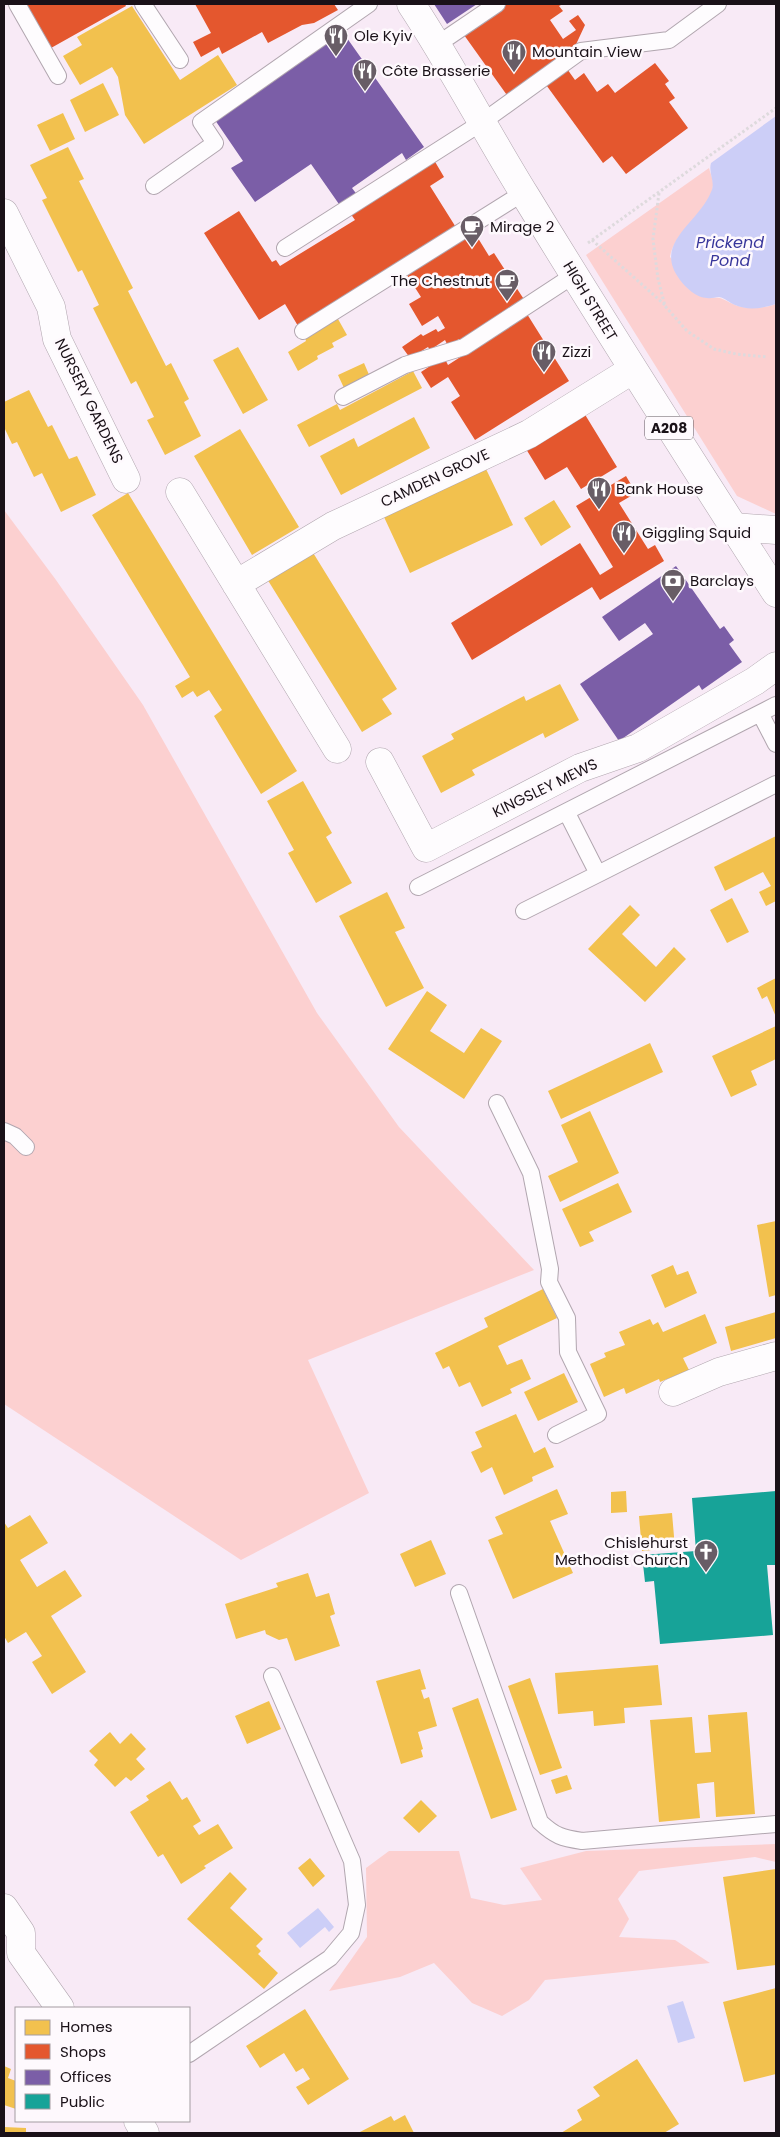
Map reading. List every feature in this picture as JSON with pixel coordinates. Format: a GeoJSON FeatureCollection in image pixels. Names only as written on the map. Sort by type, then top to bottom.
{"type":"FeatureCollection","features":[{"type":"Feature","properties":{"kind":"street","name":"HIGH STREET"},"geometry":{"type":"LineString","coordinates":[[411,4],[438,44],[481,123],[632,370],[776,593]]}},
{"type":"Feature","properties":{"kind":"street","name":"NURSERY GARDENS"},"geometry":{"type":"LineString","coordinates":[[4,213],[51,306],[57,339],[126,480]]}},
{"type":"Feature","properties":{"kind":"street","name":"CAMDEN GROVE"},"geometry":{"type":"LineString","coordinates":[[236,584],[333,526],[529,434],[632,370]]}},
{"type":"Feature","properties":{"kind":"street"},"geometry":{"type":"LineString","coordinates":[[180,492],[337,749]]}},
{"type":"Feature","properties":{"kind":"street"},"geometry":{"type":"LineString","coordinates":[[733,527],[776,530]]}},
{"type":"Feature","properties":{"kind":"street","name":"KINGSLEY MEWS"},"geometry":{"type":"LineString","coordinates":[[380,762],[426,848],[580,768],[638,748],[755,681],[776,666]]}},
{"type":"Feature","properties":{"kind":"street"},"geometry":{"type":"LineString","coordinates":[[673,1392],[719,1372],[776,1356]]}},
{"type":"Feature","properties":{"kind":"street"},"geometry":{"type":"LineString","coordinates":[[4,1908],[21,1933],[12,1957],[59,2007]]}},
{"type":"Feature","properties":{"kind":"street"},"geometry":{"type":"LineString","coordinates":[[139,2122],[145,2133]]}},
{"type":"Feature","properties":{"kind":"lane"},"geometry":{"type":"LineString","coordinates":[[17,4],[58,76]]}},
{"type":"Feature","properties":{"kind":"lane"},"geometry":{"type":"LineString","coordinates":[[144,4],[180,60]]}},
{"type":"Feature","properties":{"kind":"lane"},"geometry":{"type":"LineString","coordinates":[[154,186],[216,143],[201,122],[369,4]]}},
{"type":"Feature","properties":{"kind":"lane"},"geometry":{"type":"LineString","coordinates":[[438,44],[496,4]]}},
{"type":"Feature","properties":{"kind":"lane"},"geometry":{"type":"LineString","coordinates":[[285,248],[481,123],[581,52],[669,40],[718,4]]}},
{"type":"Feature","properties":{"kind":"lane"},"geometry":{"type":"LineString","coordinates":[[303,331],[523,193]]}},
{"type":"Feature","properties":{"kind":"lane"},"geometry":{"type":"LineString","coordinates":[[342,397],[405,364],[464,347],[574,275]]}},
{"type":"Feature","properties":{"kind":"lane"},"geometry":{"type":"LineString","coordinates":[[418,888],[776,705]]}},
{"type":"Feature","properties":{"kind":"lane"},"geometry":{"type":"LineString","coordinates":[[761,714],[776,744]]}},
{"type":"Feature","properties":{"kind":"lane"},"geometry":{"type":"LineString","coordinates":[[524,911],[776,784]]}},
{"type":"Feature","properties":{"kind":"lane"},"geometry":{"type":"LineString","coordinates":[[566,812],[598,874]]}},
{"type":"Feature","properties":{"kind":"lane"},"geometry":{"type":"LineString","coordinates":[[497,1103],[531,1173],[550,1269],[549,1282],[567,1318],[568,1352],[598,1414],[556,1434]]}},
{"type":"Feature","properties":{"kind":"lane"},"geometry":{"type":"LineString","coordinates":[[4,1131],[15,1136],[26,1147]]}},
{"type":"Feature","properties":{"kind":"lane"},"geometry":{"type":"LineString","coordinates":[[459,1593],[540,1822],[550,1832],[561,1838],[582,1840],[776,1824]]}},
{"type":"Feature","properties":{"kind":"lane"},"geometry":{"type":"LineString","coordinates":[[190,2053],[330,1958],[351,1933],[357,1905],[352,1861],[272,1676]]}},
{"type":"Feature","properties":{"kind":"path"},"geometry":{"type":"LineString","coordinates":[[610,228],[776,108]]}},
{"type":"Feature","properties":{"kind":"path"},"geometry":{"type":"LineString","coordinates":[[659,192],[653,239],[658,279],[665,306]]}},
{"type":"Feature","properties":{"kind":"path"},"geometry":{"type":"LineString","coordinates":[[592,240],[665,306],[686,331],[714,349],[736,354],[767,357]]}},
{"type":"Feature","properties":{"kind":"shaded area"},"geometry":{"type":"Polygon","coordinates":[[[709,168],[713,181],[712,192],[708,201],[678,238],[670,257],[707,298],[721,298],[738,306],[749,308],[767,307],[776,304],[776,514],[737,496],[586,255],[709,168]]]}},
{"type":"Feature","properties":{"kind":"shaded area"},"geometry":{"type":"Polygon","coordinates":[[[4,510],[56,580],[143,705],[317,1013],[399,1127],[534,1270],[308,1360],[369,1493],[241,1560],[4,1404],[4,510]]]}},
{"type":"Feature","properties":{"kind":"shaded area"},"geometry":{"type":"Polygon","coordinates":[[[776,1844],[776,1862],[755,1857],[639,1871],[618,1899],[629,1919],[619,1937],[675,1940],[710,1963],[545,1980],[529,2000],[502,2016],[472,2003],[434,1963],[400,1977],[329,1991],[367,1937],[366,1868],[389,1851],[459,1851],[471,1898],[504,1905],[542,1900],[520,1868],[586,1851],[776,1844]]]}},
{"type":"Feature","properties":{"kind":"water","name":"Prickend Pond"},"geometry":{"type":"Polygon","coordinates":[[[776,116],[776,304],[761,308],[745,308],[719,297],[703,298],[692,292],[682,283],[673,267],[671,255],[674,244],[711,192],[713,185],[710,170],[711,163],[776,116]]]}},
{"type":"Feature","properties":{"kind":"water"},"geometry":{"type":"Polygon","coordinates":[[[318,1908],[334,1927],[329,1932],[325,1927],[300,1948],[287,1933],[318,1908]]]}},
{"type":"Feature","properties":{"kind":"water"},"geometry":{"type":"Polygon","coordinates":[[[683,2001],[695,2038],[678,2043],[667,2006],[683,2001]]]}},
{"type":"Feature","properties":{"kind":"building: Homes"},"geometry":{"type":"Polygon","coordinates":[[[132,6],[180,80],[218,55],[237,85],[144,144],[125,115],[118,77],[112,67],[80,85],[63,56],[82,45],[77,37],[132,6]]]}},
{"type":"Feature","properties":{"kind":"building: Homes"},"geometry":{"type":"Polygon","coordinates":[[[103,83],[119,115],[85,132],[70,100],[103,83]]]}},
{"type":"Feature","properties":{"kind":"building: Homes"},"geometry":{"type":"Polygon","coordinates":[[[63,113],[75,139],[50,151],[37,125],[63,113]]]}},
{"type":"Feature","properties":{"kind":"building: Homes"},"geometry":{"type":"Polygon","coordinates":[[[68,147],[84,179],[79,181],[133,288],[128,291],[166,366],[171,363],[189,399],[184,402],[201,436],[165,455],[147,420],[154,417],[136,381],[131,384],[93,308],[99,305],[82,270],[78,272],[42,200],[47,198],[30,165],[68,147]]]}},
{"type":"Feature","properties":{"kind":"building: Homes"},"geometry":{"type":"Polygon","coordinates":[[[338,319],[347,335],[332,343],[334,347],[317,356],[318,359],[298,371],[288,352],[306,341],[305,338],[338,319]]]}},
{"type":"Feature","properties":{"kind":"building: Homes"},"geometry":{"type":"Polygon","coordinates":[[[238,347],[268,400],[243,414],[213,360],[238,347]]]}},
{"type":"Feature","properties":{"kind":"building: Homes"},"geometry":{"type":"Polygon","coordinates":[[[364,363],[370,377],[344,388],[338,375],[364,363]]]}},
{"type":"Feature","properties":{"kind":"building: Homes"},"geometry":{"type":"Polygon","coordinates":[[[413,371],[422,388],[309,447],[297,425],[337,404],[340,410],[413,371]]]}},
{"type":"Feature","properties":{"kind":"building: Homes"},"geometry":{"type":"Polygon","coordinates":[[[29,390],[48,427],[52,425],[69,459],[77,456],[96,495],[61,512],[42,473],[34,477],[17,442],[12,444],[4,427],[4,402],[29,390]]]}},
{"type":"Feature","properties":{"kind":"building: Homes"},"geometry":{"type":"Polygon","coordinates":[[[414,417],[430,448],[341,495],[320,456],[354,438],[358,447],[414,417]]]}},
{"type":"Feature","properties":{"kind":"building: Homes"},"geometry":{"type":"Polygon","coordinates":[[[240,429],[299,527],[252,555],[194,456],[240,429]]]}},
{"type":"Feature","properties":{"kind":"building: Homes"},"geometry":{"type":"Polygon","coordinates":[[[486,469],[513,525],[410,573],[384,517],[486,469]]]}},
{"type":"Feature","properties":{"kind":"building: Homes"},"geometry":{"type":"Polygon","coordinates":[[[128,493],[297,771],[261,794],[214,716],[222,710],[209,690],[197,697],[193,691],[182,698],[175,686],[190,677],[92,515],[128,493]]]}},
{"type":"Feature","properties":{"kind":"building: Homes"},"geometry":{"type":"Polygon","coordinates":[[[554,500],[571,527],[541,546],[524,518],[554,500]]]}},
{"type":"Feature","properties":{"kind":"building: Homes"},"geometry":{"type":"Polygon","coordinates":[[[312,551],[397,689],[382,699],[392,714],[362,732],[264,574],[312,551]]]}},
{"type":"Feature","properties":{"kind":"building: Homes"},"geometry":{"type":"Polygon","coordinates":[[[560,684],[579,720],[545,738],[543,733],[472,770],[475,775],[441,793],[422,756],[454,739],[451,734],[524,696],[526,701],[560,684]]]}},
{"type":"Feature","properties":{"kind":"building: Homes"},"geometry":{"type":"Polygon","coordinates":[[[303,781],[332,833],[326,837],[352,883],[316,903],[288,853],[294,850],[267,801],[303,781]]]}},
{"type":"Feature","properties":{"kind":"building: Homes"},"geometry":{"type":"Polygon","coordinates":[[[776,836],[776,901],[766,906],[759,892],[771,886],[763,872],[725,891],[714,867],[776,836]]]}},
{"type":"Feature","properties":{"kind":"building: Homes"},"geometry":{"type":"Polygon","coordinates":[[[387,892],[405,928],[395,932],[424,988],[386,1007],[339,916],[387,892]]]}},
{"type":"Feature","properties":{"kind":"building: Homes"},"geometry":{"type":"Polygon","coordinates":[[[732,898],[749,932],[727,943],[710,910],[732,898]]]}},
{"type":"Feature","properties":{"kind":"building: Homes"},"geometry":{"type":"Polygon","coordinates":[[[630,905],[640,915],[622,934],[656,967],[674,947],[686,959],[645,1002],[588,949],[630,905]]]}},
{"type":"Feature","properties":{"kind":"building: Homes"},"geometry":{"type":"Polygon","coordinates":[[[776,978],[776,1017],[767,996],[762,999],[757,988],[776,978]]]}},
{"type":"Feature","properties":{"kind":"building: Homes"},"geometry":{"type":"Polygon","coordinates":[[[427,991],[447,1005],[430,1031],[464,1053],[481,1028],[502,1041],[464,1099],[388,1049],[427,991]]]}},
{"type":"Feature","properties":{"kind":"building: Homes"},"geometry":{"type":"Polygon","coordinates":[[[776,1026],[776,1059],[751,1071],[757,1085],[731,1097],[712,1056],[776,1026]]]}},
{"type":"Feature","properties":{"kind":"building: Homes"},"geometry":{"type":"Polygon","coordinates":[[[650,1043],[663,1072],[561,1119],[548,1091],[650,1043]]]}},
{"type":"Feature","properties":{"kind":"building: Homes"},"geometry":{"type":"Polygon","coordinates":[[[590,1111],[619,1173],[560,1202],[548,1176],[578,1162],[561,1125],[590,1111]]]}},
{"type":"Feature","properties":{"kind":"building: Homes"},"geometry":{"type":"Polygon","coordinates":[[[618,1183],[632,1212],[589,1232],[594,1241],[580,1247],[562,1209],[618,1183]]]}},
{"type":"Feature","properties":{"kind":"building: Homes"},"geometry":{"type":"Polygon","coordinates":[[[776,1221],[776,1295],[769,1297],[757,1225],[776,1221]]]}},
{"type":"Feature","properties":{"kind":"building: Homes"},"geometry":{"type":"Polygon","coordinates":[[[673,1265],[677,1275],[688,1271],[697,1293],[665,1308],[651,1275],[673,1265]]]}},
{"type":"Feature","properties":{"kind":"building: Homes"},"geometry":{"type":"Polygon","coordinates":[[[543,1289],[557,1318],[498,1346],[507,1365],[522,1359],[531,1379],[510,1389],[512,1393],[482,1407],[470,1382],[459,1387],[449,1366],[443,1369],[435,1353],[488,1327],[484,1318],[543,1289]]]}},
{"type":"Feature","properties":{"kind":"building: Homes"},"geometry":{"type":"Polygon","coordinates":[[[776,1312],[776,1338],[731,1351],[725,1327],[776,1312]]]}},
{"type":"Feature","properties":{"kind":"building: Homes"},"geometry":{"type":"Polygon","coordinates":[[[705,1314],[717,1343],[683,1358],[689,1370],[660,1382],[659,1379],[626,1394],[624,1388],[604,1397],[590,1364],[606,1357],[604,1353],[625,1345],[619,1332],[650,1319],[653,1325],[658,1322],[663,1332],[705,1314]]]}},
{"type":"Feature","properties":{"kind":"building: Homes"},"geometry":{"type":"Polygon","coordinates":[[[564,1373],[578,1402],[538,1421],[524,1392],[564,1373]]]}},
{"type":"Feature","properties":{"kind":"building: Homes"},"geometry":{"type":"Polygon","coordinates":[[[516,1414],[534,1453],[545,1447],[554,1467],[532,1477],[533,1481],[504,1495],[492,1467],[481,1473],[471,1452],[482,1447],[475,1432],[516,1414]]]}},
{"type":"Feature","properties":{"kind":"building: Homes"},"geometry":{"type":"Polygon","coordinates":[[[557,1489],[568,1514],[550,1521],[573,1573],[513,1599],[488,1540],[503,1534],[495,1517],[557,1489]]]}},
{"type":"Feature","properties":{"kind":"building: Homes"},"geometry":{"type":"Polygon","coordinates":[[[626,1491],[627,1512],[611,1513],[611,1492],[626,1491]]]}},
{"type":"Feature","properties":{"kind":"building: Homes"},"geometry":{"type":"Polygon","coordinates":[[[672,1513],[675,1548],[642,1551],[639,1516],[672,1513]]]}},
{"type":"Feature","properties":{"kind":"building: Homes"},"geometry":{"type":"Polygon","coordinates":[[[30,1515],[48,1543],[20,1560],[37,1587],[65,1570],[82,1596],[51,1616],[86,1672],[52,1694],[32,1662],[42,1656],[26,1632],[8,1643],[4,1636],[4,1522],[8,1528],[30,1515]]]}},
{"type":"Feature","properties":{"kind":"building: Homes"},"geometry":{"type":"Polygon","coordinates":[[[431,1540],[446,1574],[415,1587],[400,1554],[431,1540]]]}},
{"type":"Feature","properties":{"kind":"building: Homes"},"geometry":{"type":"Polygon","coordinates":[[[308,1573],[316,1597],[329,1593],[335,1614],[330,1616],[340,1646],[295,1661],[287,1638],[279,1640],[266,1634],[265,1630],[236,1639],[225,1604],[278,1587],[276,1583],[308,1573]]]}},
{"type":"Feature","properties":{"kind":"building: Homes"},"geometry":{"type":"Polygon","coordinates":[[[658,1665],[662,1705],[624,1708],[625,1723],[594,1726],[593,1711],[558,1714],[555,1673],[658,1665]]]}},
{"type":"Feature","properties":{"kind":"building: Homes"},"geometry":{"type":"Polygon","coordinates":[[[420,1669],[426,1689],[421,1690],[424,1699],[429,1697],[437,1726],[418,1732],[423,1749],[421,1750],[423,1757],[401,1764],[376,1681],[420,1669]]]}},
{"type":"Feature","properties":{"kind":"building: Homes"},"geometry":{"type":"Polygon","coordinates":[[[530,1678],[562,1768],[540,1775],[508,1686],[530,1678]]]}},
{"type":"Feature","properties":{"kind":"building: Homes"},"geometry":{"type":"Polygon","coordinates":[[[478,1698],[517,1810],[491,1819],[452,1708],[478,1698]]]}},
{"type":"Feature","properties":{"kind":"building: Homes"},"geometry":{"type":"Polygon","coordinates":[[[269,1701],[281,1729],[247,1744],[235,1716],[269,1701]]]}},
{"type":"Feature","properties":{"kind":"building: Homes"},"geometry":{"type":"Polygon","coordinates":[[[747,1712],[755,1814],[716,1817],[714,1782],[697,1784],[700,1818],[659,1822],[650,1720],[692,1717],[695,1753],[711,1752],[708,1715],[747,1712]]]}},
{"type":"Feature","properties":{"kind":"building: Homes"},"geometry":{"type":"Polygon","coordinates":[[[110,1732],[120,1744],[131,1733],[146,1749],[136,1759],[145,1769],[131,1781],[126,1777],[115,1787],[94,1765],[98,1760],[89,1751],[110,1732]]]}},
{"type":"Feature","properties":{"kind":"building: Homes"},"geometry":{"type":"Polygon","coordinates":[[[567,1775],[572,1789],[556,1794],[551,1780],[567,1775]]]}},
{"type":"Feature","properties":{"kind":"building: Homes"},"geometry":{"type":"Polygon","coordinates":[[[170,1781],[182,1800],[187,1797],[201,1821],[193,1826],[199,1835],[218,1824],[233,1848],[204,1866],[206,1868],[181,1884],[163,1854],[158,1857],[130,1812],[149,1800],[146,1796],[170,1781]]]}},
{"type":"Feature","properties":{"kind":"building: Homes"},"geometry":{"type":"Polygon","coordinates":[[[421,1800],[437,1816],[419,1833],[403,1818],[421,1800]]]}},
{"type":"Feature","properties":{"kind":"building: Homes"},"geometry":{"type":"Polygon","coordinates":[[[310,1858],[325,1876],[313,1887],[298,1868],[310,1858]]]}},
{"type":"Feature","properties":{"kind":"building: Homes"},"geometry":{"type":"Polygon","coordinates":[[[776,1869],[776,1965],[737,1970],[723,1877],[776,1869]]]}},
{"type":"Feature","properties":{"kind":"building: Homes"},"geometry":{"type":"Polygon","coordinates":[[[230,1872],[247,1889],[230,1908],[263,1939],[256,1946],[261,1951],[258,1954],[278,1973],[264,1989],[187,1919],[230,1872]]]}},
{"type":"Feature","properties":{"kind":"building: Homes"},"geometry":{"type":"Polygon","coordinates":[[[776,1988],[776,2074],[744,2082],[723,2002],[776,1988]]]}},
{"type":"Feature","properties":{"kind":"building: Homes"},"geometry":{"type":"Polygon","coordinates":[[[305,2009],[349,2079],[308,2105],[296,2087],[310,2079],[303,2068],[296,2072],[284,2053],[260,2068],[246,2046],[305,2009]]]}},
{"type":"Feature","properties":{"kind":"building: Homes"},"geometry":{"type":"Polygon","coordinates":[[[637,2059],[679,2124],[664,2133],[561,2133],[582,2120],[577,2110],[600,2096],[593,2087],[637,2059]]]}},
{"type":"Feature","properties":{"kind":"building: Homes"},"geometry":{"type":"Polygon","coordinates":[[[4,2066],[11,2069],[8,2078],[15,2081],[15,2109],[4,2105],[4,2066]]]}},
{"type":"Feature","properties":{"kind":"building: Homes"},"geometry":{"type":"Polygon","coordinates":[[[405,2115],[414,2133],[358,2133],[391,2116],[394,2121],[405,2115]]]}},
{"type":"Feature","properties":{"kind":"building: Homes"},"geometry":{"type":"Polygon","coordinates":[[[4,2127],[26,2128],[26,2133],[4,2133],[4,2127]]]}},
{"type":"Feature","properties":{"kind":"building: Shops"},"geometry":{"type":"Polygon","coordinates":[[[26,4],[125,4],[126,6],[51,48],[26,4]]]}},
{"type":"Feature","properties":{"kind":"building: Shops"},"geometry":{"type":"Polygon","coordinates":[[[195,4],[334,4],[338,10],[314,23],[302,25],[268,43],[262,32],[222,54],[219,47],[201,57],[193,42],[211,33],[195,4]]]}},
{"type":"Feature","properties":{"kind":"building: Shops"},"geometry":{"type":"Polygon","coordinates":[[[503,4],[563,4],[559,6],[563,11],[550,20],[563,39],[576,30],[569,21],[578,15],[585,25],[572,53],[509,98],[464,35],[503,4]]]}},
{"type":"Feature","properties":{"kind":"building: Shops"},"geometry":{"type":"Polygon","coordinates":[[[655,63],[669,81],[665,84],[675,98],[669,102],[688,128],[626,174],[612,156],[603,163],[544,82],[565,66],[575,80],[584,73],[597,92],[608,84],[615,93],[655,63]]]}},
{"type":"Feature","properties":{"kind":"building: Shops"},"geometry":{"type":"Polygon","coordinates":[[[434,160],[444,177],[430,186],[457,229],[298,326],[285,304],[259,320],[204,233],[239,211],[272,262],[276,260],[280,266],[355,220],[350,213],[434,160]]]}},
{"type":"Feature","properties":{"kind":"building: Shops"},"geometry":{"type":"Polygon","coordinates":[[[473,230],[489,256],[494,253],[525,301],[460,342],[459,339],[448,346],[445,340],[430,350],[428,347],[410,358],[402,347],[421,334],[423,336],[436,329],[438,332],[445,328],[438,316],[422,326],[409,304],[421,297],[405,272],[473,230]]]}},
{"type":"Feature","properties":{"kind":"building: Shops"},"geometry":{"type":"Polygon","coordinates":[[[527,314],[569,381],[475,440],[451,402],[460,396],[448,377],[431,388],[421,372],[444,357],[448,365],[527,314]]]}},
{"type":"Feature","properties":{"kind":"building: Shops"},"geometry":{"type":"Polygon","coordinates":[[[581,408],[617,467],[581,489],[567,467],[545,480],[523,444],[581,408]]]}},
{"type":"Feature","properties":{"kind":"building: Shops"},"geometry":{"type":"Polygon","coordinates":[[[626,476],[636,493],[619,503],[648,549],[655,545],[664,561],[600,600],[592,587],[472,660],[451,623],[580,543],[600,575],[613,567],[576,506],[626,476]]]}},
{"type":"Feature","properties":{"kind":"building: Offices"},"geometry":{"type":"Polygon","coordinates":[[[434,4],[477,4],[447,24],[434,4]]]}},
{"type":"Feature","properties":{"kind":"building: Offices"},"geometry":{"type":"Polygon","coordinates":[[[342,31],[424,147],[406,160],[402,153],[352,188],[358,196],[341,207],[311,164],[255,202],[231,168],[243,161],[215,120],[342,31]]]}},
{"type":"Feature","properties":{"kind":"building: Offices"},"geometry":{"type":"Polygon","coordinates":[[[676,566],[720,629],[724,626],[734,640],[729,644],[742,662],[702,690],[699,685],[619,741],[580,684],[653,634],[645,623],[619,641],[602,617],[676,566]]]}},
{"type":"Feature","properties":{"kind":"building: Public","name":"Chislehurst Methodist Church"},"geometry":{"type":"Polygon","coordinates":[[[776,1491],[776,1565],[767,1565],[773,1635],[660,1644],[654,1581],[645,1582],[642,1555],[696,1551],[692,1498],[776,1491]]]}},
{"type":"Feature","properties":{"kind":"place","name":"Ole Kyiv"},"geometry":{"type":"Point","coordinates":[336,57]}},
{"type":"Feature","properties":{"kind":"place","name":"Mountain View"},"geometry":{"type":"Point","coordinates":[514,73]}},
{"type":"Feature","properties":{"kind":"place","name":"Côte Brasserie"},"geometry":{"type":"Point","coordinates":[365,92]}},
{"type":"Feature","properties":{"kind":"place","name":"Mirage 2"},"geometry":{"type":"Point","coordinates":[472,248]}},
{"type":"Feature","properties":{"kind":"place","name":"The Chestnut"},"geometry":{"type":"Point","coordinates":[507,302]}},
{"type":"Feature","properties":{"kind":"place","name":"Zizzi"},"geometry":{"type":"Point","coordinates":[544,373]}},
{"type":"Feature","properties":{"kind":"place","name":"Bank House"},"geometry":{"type":"Point","coordinates":[599,510]}},
{"type":"Feature","properties":{"kind":"place","name":"Giggling Squid"},"geometry":{"type":"Point","coordinates":[624,554]}},
{"type":"Feature","properties":{"kind":"place","name":"Barclays"},"geometry":{"type":"Point","coordinates":[673,602]}},
{"type":"Feature","properties":{"kind":"place","name":"Chislehurst Methodist Church"},"geometry":{"type":"Point","coordinates":[706,1573]}}]}
